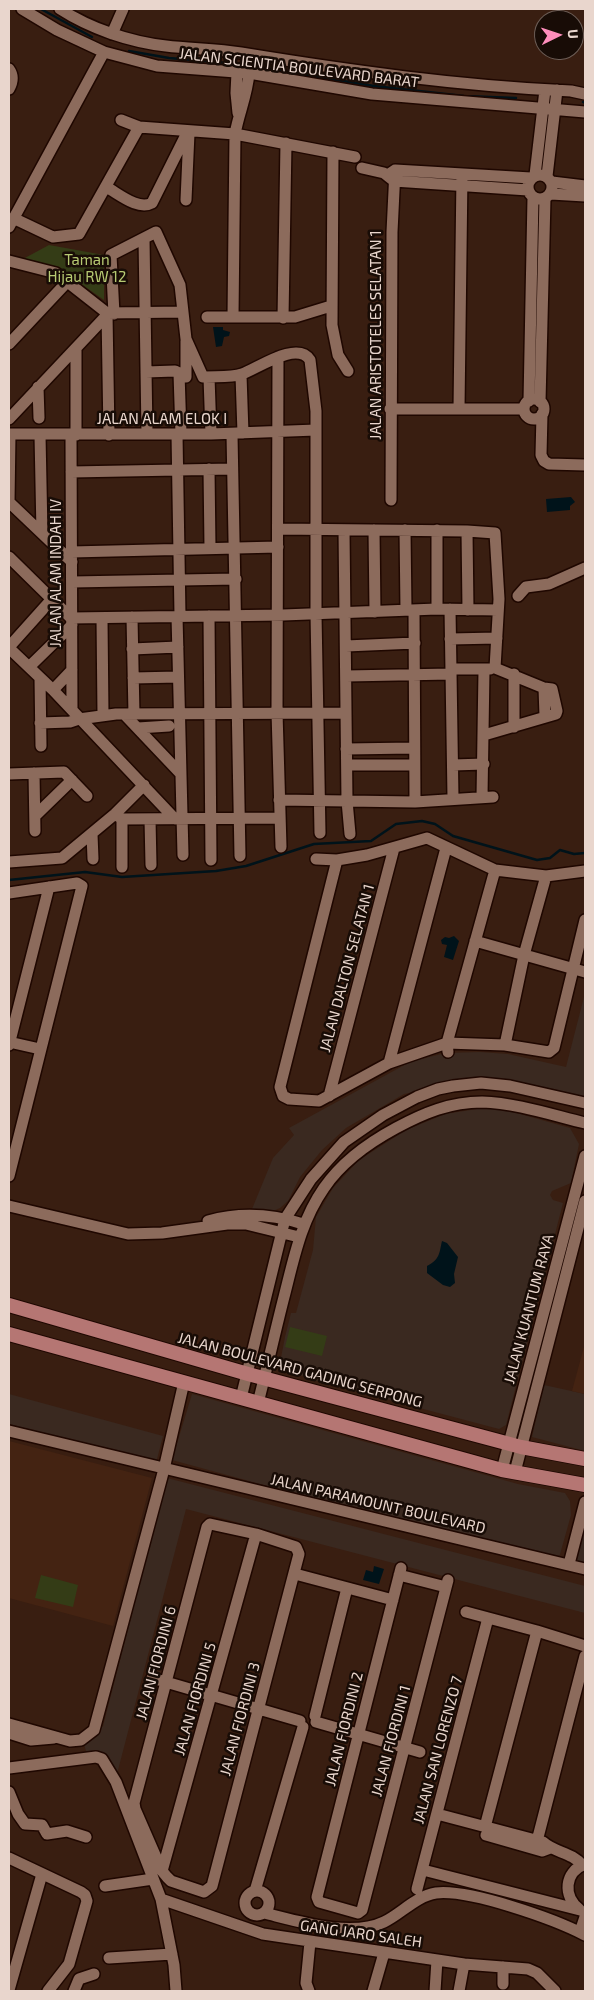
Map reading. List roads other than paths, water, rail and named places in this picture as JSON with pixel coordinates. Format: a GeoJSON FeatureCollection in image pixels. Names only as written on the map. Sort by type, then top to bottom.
{"type":"FeatureCollection","features":[{"type":"Feature","properties":{"kind":"main road","name":"JALAN BOULEVARD GADING SERPONG"},"geometry":{"type":"LineString","coordinates":[[9,1305],[248,1374],[515,1445],[585,1459]]}},
{"type":"Feature","properties":{"kind":"main road"},"geometry":{"type":"LineString","coordinates":[[9,1334],[508,1471],[585,1485]]}},
{"type":"Feature","properties":{"kind":"street","name":"JALAN SCIENTIA BOULEVARD BARAT"},"geometry":{"type":"LineString","coordinates":[[22,9],[57,30],[104,52],[157,66],[243,72],[372,94],[585,112]]}},
{"type":"Feature","properties":{"kind":"street","name":"JALAN SCIENTIA BOULEVARD BARAT"},"geometry":{"type":"LineString","coordinates":[[60,9],[120,37],[165,46],[239,52],[387,76],[585,94]]}},
{"type":"Feature","properties":{"kind":"street"},"geometry":{"type":"LineString","coordinates":[[112,34],[123,9]]}},
{"type":"Feature","properties":{"kind":"street"},"geometry":{"type":"LineString","coordinates":[[104,52],[11,223],[53,237],[80,234],[139,127]]}},
{"type":"Feature","properties":{"kind":"street"},"geometry":{"type":"LineString","coordinates":[[9,89],[12,82],[11,72]]}},
{"type":"Feature","properties":{"kind":"street"},"geometry":{"type":"LineString","coordinates":[[233,317],[235,134],[238,114],[247,95],[243,72]]}},
{"type":"Feature","properties":{"kind":"street"},"geometry":{"type":"LineString","coordinates":[[542,414],[538,418],[531,419],[526,415],[531,404],[543,189],[551,90]]}},
{"type":"Feature","properties":{"kind":"street"},"geometry":{"type":"LineString","coordinates":[[533,177],[550,108]]}},
{"type":"Feature","properties":{"kind":"street"},"geometry":{"type":"LineString","coordinates":[[121,120],[139,127],[235,134],[355,157]]}},
{"type":"Feature","properties":{"kind":"street"},"geometry":{"type":"LineString","coordinates":[[106,186],[140,205],[146,206],[152,203],[188,132]]}},
{"type":"Feature","properties":{"kind":"street"},"geometry":{"type":"LineString","coordinates":[[186,200],[188,132]]}},
{"type":"Feature","properties":{"kind":"street"},"geometry":{"type":"LineString","coordinates":[[283,318],[286,143]]}},
{"type":"Feature","properties":{"kind":"street"},"geometry":{"type":"LineString","coordinates":[[334,152],[331,306],[333,340],[338,355],[348,372]]}},
{"type":"Feature","properties":{"kind":"street"},"geometry":{"type":"LineString","coordinates":[[362,168],[392,175],[462,186],[543,189],[585,186]]}},
{"type":"Feature","properties":{"kind":"street"},"geometry":{"type":"LineString","coordinates":[[460,409],[462,174]]}},
{"type":"Feature","properties":{"kind":"street"},"geometry":{"type":"LineString","coordinates":[[392,175],[462,174],[533,177],[543,189],[585,196]]}},
{"type":"Feature","properties":{"kind":"street","name":"JALAN ARISTOTELES SELATAN 1"},"geometry":{"type":"LineString","coordinates":[[391,500],[392,175]]}},
{"type":"Feature","properties":{"kind":"street"},"geometry":{"type":"LineString","coordinates":[[109,435],[111,255],[156,232],[180,285],[186,339],[181,376],[178,470],[178,714],[180,818],[183,855]]}},
{"type":"Feature","properties":{"kind":"street"},"geometry":{"type":"LineString","coordinates":[[144,238],[147,434]]}},
{"type":"Feature","properties":{"kind":"street"},"geometry":{"type":"LineString","coordinates":[[11,266],[56,273],[100,309],[110,314],[183,312]]}},
{"type":"Feature","properties":{"kind":"street"},"geometry":{"type":"LineString","coordinates":[[9,344],[68,281]]}},
{"type":"Feature","properties":{"kind":"street"},"geometry":{"type":"LineString","coordinates":[[207,317],[283,318],[304,316],[331,306]]}},
{"type":"Feature","properties":{"kind":"street"},"geometry":{"type":"LineString","coordinates":[[9,418],[110,314]]}},
{"type":"Feature","properties":{"kind":"street"},"geometry":{"type":"LineString","coordinates":[[186,339],[206,377],[210,434]]}},
{"type":"Feature","properties":{"kind":"street","name":"JALAN ALAM INDAH IV"},"geometry":{"type":"LineString","coordinates":[[75,715],[72,670],[71,472],[74,435],[76,348]]}},
{"type":"Feature","properties":{"kind":"street"},"geometry":{"type":"LineString","coordinates":[[146,372],[174,371],[181,376],[206,377],[241,375],[278,357],[299,353],[310,360],[316,434],[316,614],[320,833]]}},
{"type":"Feature","properties":{"kind":"street"},"geometry":{"type":"LineString","coordinates":[[278,357],[278,615],[281,712],[279,800],[281,847]]}},
{"type":"Feature","properties":{"kind":"street"},"geometry":{"type":"LineString","coordinates":[[240,856],[237,615],[232,469],[237,434],[241,375]]}},
{"type":"Feature","properties":{"kind":"street"},"geometry":{"type":"LineString","coordinates":[[38,387],[39,418]]}},
{"type":"Feature","properties":{"kind":"street"},"geometry":{"type":"LineString","coordinates":[[390,409],[460,409],[531,404],[543,407],[541,455],[544,461],[549,464],[585,465]]}},
{"type":"Feature","properties":{"kind":"street","name":"JALAN ALAM ELOK I"},"geometry":{"type":"LineString","coordinates":[[9,434],[237,434],[277,431],[316,434]]}},
{"type":"Feature","properties":{"kind":"street"},"geometry":{"type":"LineString","coordinates":[[9,434],[9,502],[42,533],[72,557],[179,548],[278,547]]}},
{"type":"Feature","properties":{"kind":"street"},"geometry":{"type":"LineString","coordinates":[[40,434],[42,533]]}},
{"type":"Feature","properties":{"kind":"street"},"geometry":{"type":"LineString","coordinates":[[209,469],[210,548]]}},
{"type":"Feature","properties":{"kind":"street"},"geometry":{"type":"LineString","coordinates":[[71,472],[232,469]]}},
{"type":"Feature","properties":{"kind":"street"},"geometry":{"type":"LineString","coordinates":[[278,529],[493,532],[496,534],[498,610],[497,638],[489,669],[484,735],[487,797],[416,802],[279,800]]}},
{"type":"Feature","properties":{"kind":"street"},"geometry":{"type":"LineString","coordinates":[[344,530],[347,802],[350,834]]}},
{"type":"Feature","properties":{"kind":"street"},"geometry":{"type":"LineString","coordinates":[[374,530],[375,612]]}},
{"type":"Feature","properties":{"kind":"street"},"geometry":{"type":"LineString","coordinates":[[405,530],[410,610],[415,643],[416,675],[413,748],[416,802]]}},
{"type":"Feature","properties":{"kind":"street"},"geometry":{"type":"LineString","coordinates":[[436,609],[437,530]]}},
{"type":"Feature","properties":{"kind":"street"},"geometry":{"type":"LineString","coordinates":[[467,531],[468,610]]}},
{"type":"Feature","properties":{"kind":"street"},"geometry":{"type":"LineString","coordinates":[[9,557],[52,599],[72,622]]}},
{"type":"Feature","properties":{"kind":"street"},"geometry":{"type":"LineString","coordinates":[[518,596],[526,587],[549,584],[585,568]]}},
{"type":"Feature","properties":{"kind":"street"},"geometry":{"type":"LineString","coordinates":[[72,582],[236,579]]}},
{"type":"Feature","properties":{"kind":"street"},"geometry":{"type":"LineString","coordinates":[[52,599],[9,647],[53,690],[144,786],[180,818]]}},
{"type":"Feature","properties":{"kind":"street"},"geometry":{"type":"LineString","coordinates":[[29,668],[72,622],[102,618],[132,619],[436,609],[498,610]]}},
{"type":"Feature","properties":{"kind":"street"},"geometry":{"type":"LineString","coordinates":[[450,609],[453,798]]}},
{"type":"Feature","properties":{"kind":"street"},"geometry":{"type":"LineString","coordinates":[[209,616],[211,860]]}},
{"type":"Feature","properties":{"kind":"street"},"geometry":{"type":"LineString","coordinates":[[102,618],[103,715]]}},
{"type":"Feature","properties":{"kind":"street"},"geometry":{"type":"LineString","coordinates":[[132,619],[133,678],[129,715],[138,728],[180,773]]}},
{"type":"Feature","properties":{"kind":"street"},"geometry":{"type":"LineString","coordinates":[[450,639],[497,638]]}},
{"type":"Feature","properties":{"kind":"street"},"geometry":{"type":"LineString","coordinates":[[346,646],[415,643]]}},
{"type":"Feature","properties":{"kind":"street"},"geometry":{"type":"LineString","coordinates":[[132,649],[178,647]]}},
{"type":"Feature","properties":{"kind":"street"},"geometry":{"type":"LineString","coordinates":[[346,676],[416,675],[489,669],[514,674],[544,688],[551,688],[554,691],[556,714],[484,735]]}},
{"type":"Feature","properties":{"kind":"street"},"geometry":{"type":"LineString","coordinates":[[53,690],[72,670]]}},
{"type":"Feature","properties":{"kind":"street"},"geometry":{"type":"LineString","coordinates":[[514,674],[514,726]]}},
{"type":"Feature","properties":{"kind":"street"},"geometry":{"type":"LineString","coordinates":[[133,678],[178,677]]}},
{"type":"Feature","properties":{"kind":"street"},"geometry":{"type":"LineString","coordinates":[[40,678],[41,746]]}},
{"type":"Feature","properties":{"kind":"street"},"geometry":{"type":"LineString","coordinates":[[75,715],[178,714],[209,711],[239,714],[281,712],[346,713]]}},
{"type":"Feature","properties":{"kind":"street"},"geometry":{"type":"LineString","coordinates":[[40,723],[70,722],[75,715]]}},
{"type":"Feature","properties":{"kind":"street"},"geometry":{"type":"LineString","coordinates":[[138,728],[169,726]]}},
{"type":"Feature","properties":{"kind":"street"},"geometry":{"type":"LineString","coordinates":[[346,749],[413,748]]}},
{"type":"Feature","properties":{"kind":"street"},"geometry":{"type":"LineString","coordinates":[[453,765],[484,764]]}},
{"type":"Feature","properties":{"kind":"street"},"geometry":{"type":"LineString","coordinates":[[347,765],[414,765]]}},
{"type":"Feature","properties":{"kind":"street"},"geometry":{"type":"LineString","coordinates":[[9,774],[64,772],[87,796]]}},
{"type":"Feature","properties":{"kind":"street"},"geometry":{"type":"LineString","coordinates":[[34,773],[35,831]]}},
{"type":"Feature","properties":{"kind":"street"},"geometry":{"type":"LineString","coordinates":[[35,816],[72,780]]}},
{"type":"Feature","properties":{"kind":"street"},"geometry":{"type":"LineString","coordinates":[[9,862],[62,858],[118,816],[144,786]]}},
{"type":"Feature","properties":{"kind":"street"},"geometry":{"type":"LineString","coordinates":[[118,816],[150,819],[211,818],[240,820],[280,818]]}},
{"type":"Feature","properties":{"kind":"street"},"geometry":{"type":"LineString","coordinates":[[118,816],[122,867]]}},
{"type":"Feature","properties":{"kind":"street"},"geometry":{"type":"LineString","coordinates":[[150,819],[151,865]]}},
{"type":"Feature","properties":{"kind":"street"},"geometry":{"type":"LineString","coordinates":[[92,834],[93,859]]}},
{"type":"Feature","properties":{"kind":"street"},"geometry":{"type":"LineString","coordinates":[[316,859],[337,860],[394,848],[427,838],[495,870],[546,876],[585,871]]}},
{"type":"Feature","properties":{"kind":"street","name":"JALAN DALTON SELATAN 1"},"geometry":{"type":"LineString","coordinates":[[329,1096],[394,848]]}},
{"type":"Feature","properties":{"kind":"street"},"geometry":{"type":"LineString","coordinates":[[388,1063],[446,848]]}},
{"type":"Feature","properties":{"kind":"street"},"geometry":{"type":"LineString","coordinates":[[337,860],[281,1091],[283,1096],[289,1099],[319,1101],[388,1063],[448,1048],[505,1045],[544,1052],[554,1048],[585,920]]}},
{"type":"Feature","properties":{"kind":"street"},"geometry":{"type":"LineString","coordinates":[[448,1048],[495,870]]}},
{"type":"Feature","properties":{"kind":"street"},"geometry":{"type":"LineString","coordinates":[[505,1045],[524,955],[546,876]]}},
{"type":"Feature","properties":{"kind":"street"},"geometry":{"type":"LineString","coordinates":[[9,904],[10,892],[77,883],[82,888],[9,1176]]}},
{"type":"Feature","properties":{"kind":"street"},"geometry":{"type":"LineString","coordinates":[[40,1049],[9,1043],[50,887]]}},
{"type":"Feature","properties":{"kind":"street"},"geometry":{"type":"LineString","coordinates":[[475,941],[585,972]]}},
{"type":"Feature","properties":{"kind":"street"},"geometry":{"type":"LineString","coordinates":[[241,1398],[285,1218],[311,1179],[344,1142],[377,1119],[438,1089],[481,1084],[510,1086],[585,1103]]}},
{"type":"Feature","properties":{"kind":"street"},"geometry":{"type":"LineString","coordinates":[[258,1403],[303,1224],[325,1187],[351,1159],[383,1135],[415,1117],[434,1109],[457,1104],[482,1102],[508,1105],[585,1123]]}},
{"type":"Feature","properties":{"kind":"street"},"geometry":{"type":"LineString","coordinates":[[407,1103],[415,1117]]}},
{"type":"Feature","properties":{"kind":"street","name":"JALAN KUANTUM RAYA"},"geometry":{"type":"LineString","coordinates":[[515,1445],[585,1156]]}},
{"type":"Feature","properties":{"kind":"street","name":"JALAN KUANTUM RAYA"},"geometry":{"type":"LineString","coordinates":[[508,1471],[585,1201]]}},
{"type":"Feature","properties":{"kind":"street"},"geometry":{"type":"LineString","coordinates":[[9,1206],[117,1233],[147,1235],[226,1224],[246,1224],[299,1236]]}},
{"type":"Feature","properties":{"kind":"street"},"geometry":{"type":"LineString","coordinates":[[183,1230],[225,1216],[247,1214],[285,1218],[303,1224]]}},
{"type":"Feature","properties":{"kind":"street"},"geometry":{"type":"LineString","coordinates":[[9,1724],[58,1737],[81,1740],[94,1730],[164,1469],[184,1382]]}},
{"type":"Feature","properties":{"kind":"street","name":"JALAN PARAMOUNT BOULEVARD"},"geometry":{"type":"LineString","coordinates":[[9,1430],[164,1469],[585,1569]]}},
{"type":"Feature","properties":{"kind":"street"},"geometry":{"type":"LineString","coordinates":[[569,1564],[585,1502]]}},
{"type":"Feature","properties":{"kind":"street","name":"JALAN FIORDINI 6"},"geometry":{"type":"LineString","coordinates":[[158,1875],[134,1806],[207,1527],[216,1524],[256,1534]]}},
{"type":"Feature","properties":{"kind":"street","name":"JALAN FIORDINI 3"},"geometry":{"type":"LineString","coordinates":[[158,1875],[204,1892],[212,1886],[257,1708],[300,1554],[296,1547],[256,1534]]}},
{"type":"Feature","properties":{"kind":"street","name":"JALAN FIORDINI 5"},"geometry":{"type":"LineString","coordinates":[[158,1875],[256,1534]]}},
{"type":"Feature","properties":{"kind":"street","name":"JALAN FIORDINI 1"},"geometry":{"type":"LineString","coordinates":[[362,1910],[447,1583],[400,1571]]}},
{"type":"Feature","properties":{"kind":"street","name":"JALAN FIORDINI 2"},"geometry":{"type":"LineString","coordinates":[[362,1910],[358,1913],[319,1902],[317,1897],[400,1571]]}},
{"type":"Feature","properties":{"kind":"street"},"geometry":{"type":"LineString","coordinates":[[295,1574],[393,1600]]}},
{"type":"Feature","properties":{"kind":"street"},"geometry":{"type":"LineString","coordinates":[[259,1892],[344,1587]]}},
{"type":"Feature","properties":{"kind":"street"},"geometry":{"type":"LineString","coordinates":[[466,1612],[585,1646]]}},
{"type":"Feature","properties":{"kind":"street","name":"JALAN SAN LORENZO 7"},"geometry":{"type":"LineString","coordinates":[[417,1889],[488,1618]]}},
{"type":"Feature","properties":{"kind":"street"},"geometry":{"type":"LineString","coordinates":[[485,1827],[537,1631]]}},
{"type":"Feature","properties":{"kind":"street"},"geometry":{"type":"LineString","coordinates":[[537,1841],[585,1656]]}},
{"type":"Feature","properties":{"kind":"street"},"geometry":{"type":"LineString","coordinates":[[152,1678],[420,1752]]}},
{"type":"Feature","properties":{"kind":"street"},"geometry":{"type":"LineString","coordinates":[[9,1733],[31,1740],[58,1737]]}},
{"type":"Feature","properties":{"kind":"street"},"geometry":{"type":"LineString","coordinates":[[9,1768],[96,1757],[102,1759],[116,1782],[158,1875],[172,1954],[176,1991]]}},
{"type":"Feature","properties":{"kind":"street"},"geometry":{"type":"LineString","coordinates":[[9,1792],[18,1814],[25,1824],[42,1825],[48,1834],[67,1832],[86,1838]]}},
{"type":"Feature","properties":{"kind":"street"},"geometry":{"type":"LineString","coordinates":[[436,1817],[485,1827],[542,1850],[550,1848]]}},
{"type":"Feature","properties":{"kind":"street"},"geometry":{"type":"LineString","coordinates":[[436,1817],[513,1838],[537,1841],[550,1848],[571,1854],[581,1864],[570,1875],[567,1890],[569,1904]]}},
{"type":"Feature","properties":{"kind":"street"},"geometry":{"type":"LineString","coordinates":[[9,1858],[85,1895],[87,1906],[69,1964],[48,1991]]}},
{"type":"Feature","properties":{"kind":"street"},"geometry":{"type":"LineString","coordinates":[[266,1909],[279,1917],[313,1925],[352,1928],[369,1927],[388,1920],[427,1895],[454,1893],[482,1898],[580,1932],[583,1912],[569,1904],[423,1870]]}},
{"type":"Feature","properties":{"kind":"street"},"geometry":{"type":"LineString","coordinates":[[9,1990],[42,1874]]}},
{"type":"Feature","properties":{"kind":"street"},"geometry":{"type":"LineString","coordinates":[[105,1886],[158,1875]]}},
{"type":"Feature","properties":{"kind":"street"},"geometry":{"type":"LineString","coordinates":[[259,1892],[246,1897],[246,1908],[254,1915],[266,1909]]}},
{"type":"Feature","properties":{"kind":"street"},"geometry":{"type":"LineString","coordinates":[[259,1892],[266,1896],[266,1909]]}},
{"type":"Feature","properties":{"kind":"street","name":"GANG JARO SALEH"},"geometry":{"type":"LineString","coordinates":[[161,1899],[262,1934],[464,1964],[528,1969],[536,1973],[555,1991]]}},
{"type":"Feature","properties":{"kind":"street"},"geometry":{"type":"LineString","coordinates":[[309,1991],[306,1983],[310,1942]]}},
{"type":"Feature","properties":{"kind":"street"},"geometry":{"type":"LineString","coordinates":[[373,1991],[384,1953]]}},
{"type":"Feature","properties":{"kind":"street"},"geometry":{"type":"LineString","coordinates":[[109,1958],[172,1954]]}},
{"type":"Feature","properties":{"kind":"street"},"geometry":{"type":"LineString","coordinates":[[435,1991],[437,1960]]}},
{"type":"Feature","properties":{"kind":"street"},"geometry":{"type":"LineString","coordinates":[[459,1991],[464,1964]]}},
{"type":"Feature","properties":{"kind":"street"},"geometry":{"type":"LineString","coordinates":[[503,1967],[503,1984]]}},
{"type":"Feature","properties":{"kind":"street"},"geometry":{"type":"LineString","coordinates":[[74,1991],[80,1979],[94,1974]]}},
{"type":"Feature","properties":{"kind":"waterway"},"geometry":{"type":"LineString","coordinates":[[41,9],[92,37]]}},
{"type":"Feature","properties":{"kind":"waterway"},"geometry":{"type":"LineString","coordinates":[[129,51],[169,58],[239,64],[374,86],[464,96],[516,98]]}},
{"type":"Feature","properties":{"kind":"waterway"},"geometry":{"type":"LineString","coordinates":[[9,880],[85,872],[122,877],[216,871],[246,866],[314,844],[371,841],[396,824],[422,821],[435,824],[453,836],[537,860],[550,858],[560,850],[574,854],[585,853]]}},
{"type":"Feature","properties":{"kind":"park label","name":"Taman Hijau RW 12"},"geometry":{"type":"Point","coordinates":[87,268]}}]}
